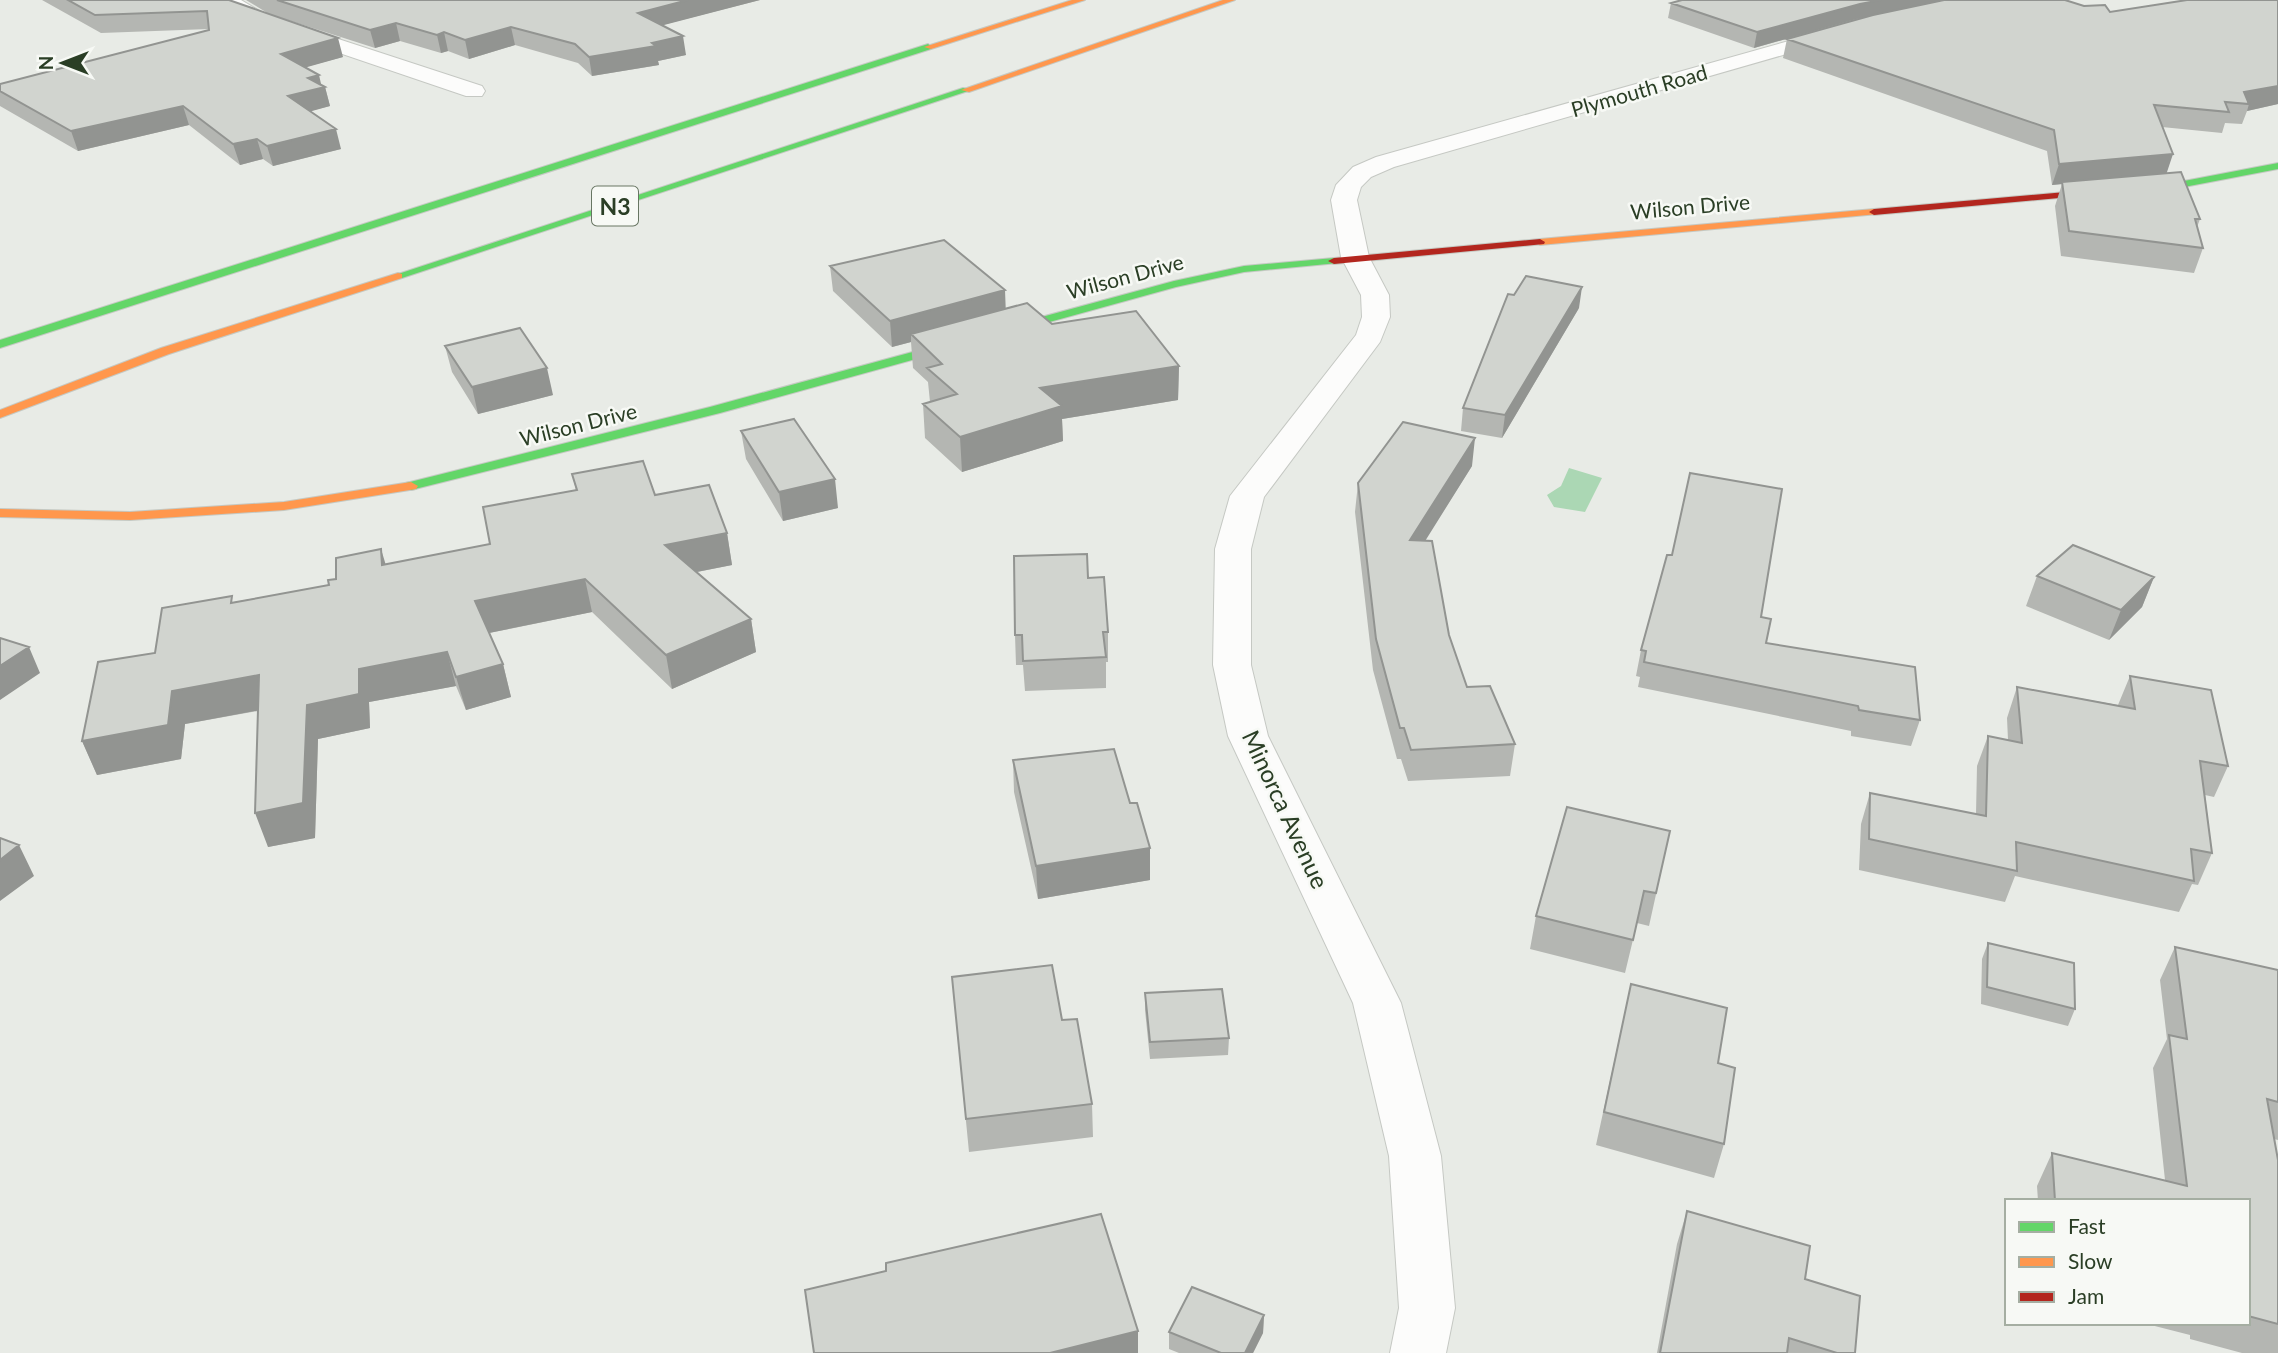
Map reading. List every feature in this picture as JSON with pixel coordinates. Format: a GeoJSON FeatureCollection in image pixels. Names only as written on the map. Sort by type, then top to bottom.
{"type":"FeatureCollection","features":[{"type":"Feature","properties":{"kind":"main road","name":"N3"},"geometry":{"type":"LineString","coordinates":[[0,344],[773,95],[1081,0]]}},
{"type":"Feature","properties":{"kind":"main road","name":"N3"},"geometry":{"type":"LineString","coordinates":[[0,414],[165,351],[867,124],[1231,0]]}},
{"type":"Feature","properties":{"kind":"main road","name":"Wilson Drive"},"geometry":{"type":"LineString","coordinates":[[0,513],[130,516],[258,508],[411,486],[690,417],[1174,284],[1244,269],[2184,184],[2278,166]]}},
{"type":"Feature","properties":{"kind":"street"},"geometry":{"type":"LineString","coordinates":[[230,0],[241,11],[261,20],[474,91]]}},
{"type":"Feature","properties":{"kind":"street","name":"Plymouth Road"},"geometry":{"type":"LineString","coordinates":[[1355,257],[1344,201],[1349,185],[1363,172],[1385,162],[1851,30]]}},
{"type":"Feature","properties":{"kind":"street","name":"Minorca Avenue"},"geometry":{"type":"LineString","coordinates":[[1355,257],[1375,295],[1370,336],[1248,496],[1233,549],[1232,665],[1248,736],[1377,1003],[1415,1156],[1427,1308],[1418,1353]]}},
{"type":"Feature","properties":{"kind":"shaded area"},"geometry":{"type":"Polygon","coordinates":[[[1569,468],[1602,478],[1585,512],[1554,507],[1547,495],[1561,486],[1569,468]]]}},
{"type":"Feature","properties":{"kind":"building"},"geometry":{"type":"Polygon","coordinates":[[[68,0],[229,0],[338,38],[281,54],[319,75],[308,78],[325,87],[288,96],[336,129],[267,146],[257,139],[233,144],[183,106],[71,131],[0,91],[0,84],[209,30],[207,11],[95,15],[68,0]]]}},
{"type":"Feature","properties":{"kind":"building"},"geometry":{"type":"Polygon","coordinates":[[[277,0],[688,0],[638,13],[683,36],[652,43],[656,46],[589,57],[575,44],[511,27],[465,40],[444,32],[437,35],[396,23],[370,30],[277,0]]]}},
{"type":"Feature","properties":{"kind":"building"},"geometry":{"type":"Polygon","coordinates":[[[1682,0],[1881,0],[1757,32],[1671,3],[1682,0]]]}},
{"type":"Feature","properties":{"kind":"building"},"geometry":{"type":"Polygon","coordinates":[[[1944,0],[2065,0],[2084,6],[2105,5],[2110,12],[2187,0],[2278,0],[2278,86],[2244,92],[2249,104],[2225,102],[2229,112],[2154,105],[2173,154],[2059,164],[2054,130],[1787,39],[1873,15],[1944,0]]]}},
{"type":"Feature","properties":{"kind":"building"},"geometry":{"type":"Polygon","coordinates":[[[2181,172],[2200,219],[2195,219],[2203,248],[2069,231],[2062,182],[2181,172]]]}},
{"type":"Feature","properties":{"kind":"building"},"geometry":{"type":"Polygon","coordinates":[[[944,240],[1005,290],[890,321],[830,266],[944,240]]]}},
{"type":"Feature","properties":{"kind":"building"},"geometry":{"type":"Polygon","coordinates":[[[1526,276],[1582,287],[1505,415],[1463,408],[1508,294],[1514,295],[1526,276]]]}},
{"type":"Feature","properties":{"kind":"building"},"geometry":{"type":"Polygon","coordinates":[[[1027,303],[1052,324],[1136,311],[1179,366],[1040,388],[1062,406],[960,437],[923,404],[957,394],[927,368],[942,364],[911,334],[1027,303]]]}},
{"type":"Feature","properties":{"kind":"building"},"geometry":{"type":"Polygon","coordinates":[[[520,328],[547,368],[472,387],[445,346],[520,328]]]}},
{"type":"Feature","properties":{"kind":"building"},"geometry":{"type":"Polygon","coordinates":[[[794,419],[835,479],[779,492],[741,431],[794,419]]]}},
{"type":"Feature","properties":{"kind":"building"},"geometry":{"type":"Polygon","coordinates":[[[1403,422],[1475,438],[1410,540],[1432,541],[1449,635],[1467,687],[1490,686],[1515,744],[1411,750],[1404,728],[1400,728],[1376,639],[1358,483],[1403,422]]]}},
{"type":"Feature","properties":{"kind":"building"},"geometry":{"type":"Polygon","coordinates":[[[643,461],[655,495],[709,485],[727,533],[665,545],[751,619],[666,655],[585,579],[475,601],[503,664],[456,677],[447,652],[359,669],[359,694],[307,705],[303,803],[255,813],[259,675],[172,691],[168,725],[82,741],[98,662],[155,653],[162,608],[232,596],[231,603],[329,585],[328,580],[336,579],[336,558],[381,549],[382,565],[490,544],[483,507],[577,490],[572,474],[643,461]]]}},
{"type":"Feature","properties":{"kind":"building"},"geometry":{"type":"Polygon","coordinates":[[[1690,473],[1782,489],[1761,617],[1771,619],[1766,643],[1915,667],[1920,720],[1859,710],[1858,706],[1644,662],[1646,651],[1641,650],[1667,555],[1672,555],[1690,473]]]}},
{"type":"Feature","properties":{"kind":"building"},"geometry":{"type":"Polygon","coordinates":[[[2073,545],[2154,577],[2121,610],[2037,576],[2073,545]]]}},
{"type":"Feature","properties":{"kind":"building"},"geometry":{"type":"Polygon","coordinates":[[[1087,554],[1088,578],[1104,577],[1108,632],[1103,632],[1106,657],[1023,661],[1022,635],[1015,635],[1014,556],[1087,554]]]}},
{"type":"Feature","properties":{"kind":"building"},"geometry":{"type":"Polygon","coordinates":[[[0,638],[29,647],[0,666],[0,638]]]}},
{"type":"Feature","properties":{"kind":"building"},"geometry":{"type":"Polygon","coordinates":[[[2130,676],[2211,690],[2228,766],[2200,761],[2212,853],[2191,849],[2194,881],[2016,842],[2017,871],[1869,839],[1870,793],[1986,816],[1988,736],[2022,743],[2017,687],[2135,709],[2130,676]]]}},
{"type":"Feature","properties":{"kind":"building"},"geometry":{"type":"Polygon","coordinates":[[[1114,749],[1130,803],[1137,803],[1150,848],[1036,866],[1013,760],[1114,749]]]}},
{"type":"Feature","properties":{"kind":"building"},"geometry":{"type":"Polygon","coordinates":[[[1567,807],[1670,831],[1656,893],[1644,891],[1633,940],[1536,916],[1567,807]]]}},
{"type":"Feature","properties":{"kind":"building"},"geometry":{"type":"Polygon","coordinates":[[[0,838],[19,845],[0,860],[0,838]]]}},
{"type":"Feature","properties":{"kind":"building"},"geometry":{"type":"Polygon","coordinates":[[[1988,943],[2074,963],[2075,1009],[1987,987],[1988,943]]]}},
{"type":"Feature","properties":{"kind":"building"},"geometry":{"type":"Polygon","coordinates":[[[2175,947],[2278,970],[2278,1102],[2267,1099],[2278,1160],[2278,1324],[2250,1317],[2250,1199],[2055,1199],[2052,1153],[2187,1186],[2169,1035],[2187,1039],[2175,947]]]}},
{"type":"Feature","properties":{"kind":"building"},"geometry":{"type":"Polygon","coordinates":[[[1052,965],[1062,1020],[1077,1019],[1092,1104],[966,1119],[952,977],[1052,965]]]}},
{"type":"Feature","properties":{"kind":"building"},"geometry":{"type":"Polygon","coordinates":[[[1631,984],[1727,1008],[1718,1063],[1735,1068],[1724,1144],[1604,1112],[1631,984]]]}},
{"type":"Feature","properties":{"kind":"building"},"geometry":{"type":"Polygon","coordinates":[[[1222,989],[1229,1038],[1150,1042],[1145,993],[1222,989]]]}},
{"type":"Feature","properties":{"kind":"building"},"geometry":{"type":"Polygon","coordinates":[[[1687,1211],[1810,1246],[1805,1279],[1860,1296],[1855,1353],[1837,1353],[1789,1338],[1787,1353],[1660,1353],[1687,1211]]]}},
{"type":"Feature","properties":{"kind":"building"},"geometry":{"type":"Polygon","coordinates":[[[1101,1214],[1138,1331],[1050,1353],[814,1353],[805,1290],[886,1271],[886,1263],[1101,1214]]]}},
{"type":"Feature","properties":{"kind":"building"},"geometry":{"type":"Polygon","coordinates":[[[1192,1287],[1264,1315],[1245,1353],[1221,1353],[1169,1332],[1192,1287]]]}},
{"type":"Feature","properties":{"kind":"traffic: fast"},"geometry":{"type":"LineString","coordinates":[[0,344],[928,47]]}},
{"type":"Feature","properties":{"kind":"traffic: fast"},"geometry":{"type":"LineString","coordinates":[[398,276],[966,90]]}},
{"type":"Feature","properties":{"kind":"traffic: fast"},"geometry":{"type":"LineString","coordinates":[[2077,194],[2184,184],[2278,166]]}},
{"type":"Feature","properties":{"kind":"traffic: fast"},"geometry":{"type":"LineString","coordinates":[[411,486],[715,410],[1174,284],[1244,269],[1334,261]]}},
{"type":"Feature","properties":{"kind":"traffic: slow"},"geometry":{"type":"LineString","coordinates":[[928,47],[1081,0]]}},
{"type":"Feature","properties":{"kind":"traffic: slow"},"geometry":{"type":"LineString","coordinates":[[966,90],[1231,0]]}},
{"type":"Feature","properties":{"kind":"traffic: slow"},"geometry":{"type":"LineString","coordinates":[[1540,242],[1874,212]]}},
{"type":"Feature","properties":{"kind":"traffic: slow"},"geometry":{"type":"LineString","coordinates":[[0,414],[165,351],[398,276]]}},
{"type":"Feature","properties":{"kind":"traffic: slow"},"geometry":{"type":"LineString","coordinates":[[0,513],[130,516],[284,506],[411,486]]}},
{"type":"Feature","properties":{"kind":"traffic: jam"},"geometry":{"type":"LineString","coordinates":[[1874,212],[2077,194]]}},
{"type":"Feature","properties":{"kind":"traffic: jam"},"geometry":{"type":"LineString","coordinates":[[1334,261],[1540,242]]}}]}
